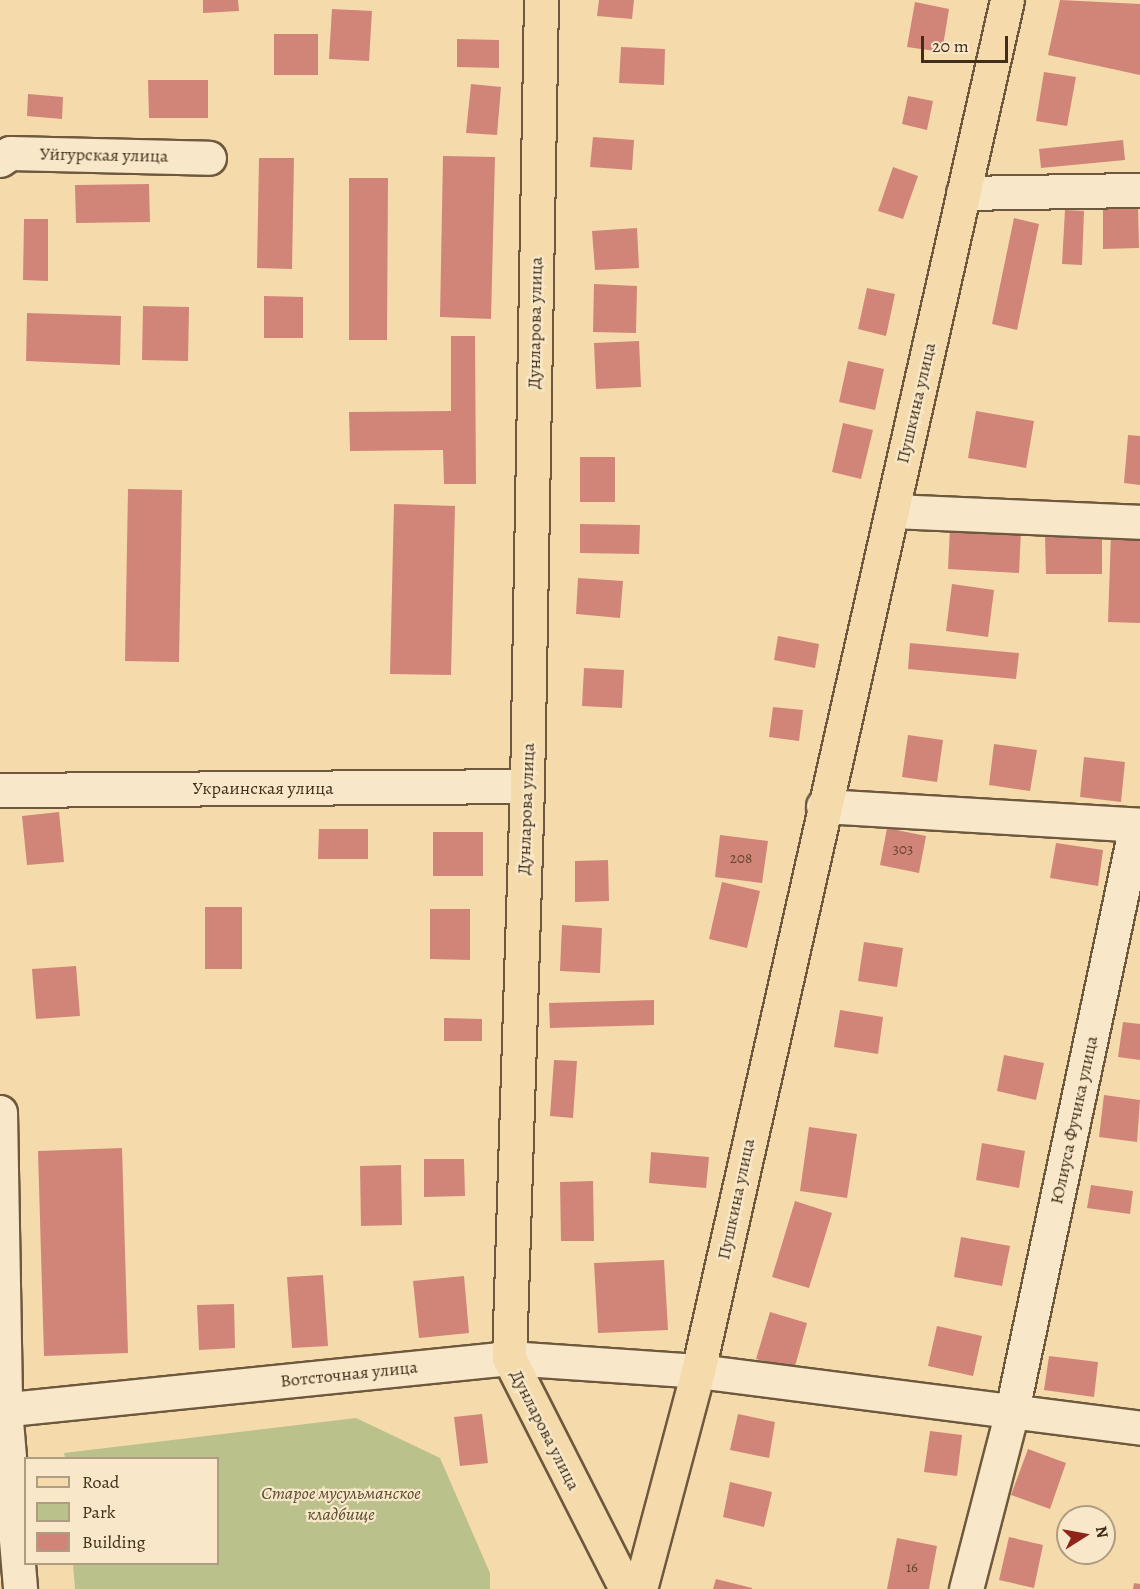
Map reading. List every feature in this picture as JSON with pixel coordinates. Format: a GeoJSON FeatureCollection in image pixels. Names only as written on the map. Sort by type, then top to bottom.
{"type":"FeatureCollection","features":[{"type":"Feature","properties":{"kind":"main road","name":"Дунларова улица"},"geometry":{"type":"LineString","coordinates":[[541,0],[527,786],[509,1358],[626,1589]]}},
{"type":"Feature","properties":{"kind":"main road","name":"Пушкина улица"},"geometry":{"type":"LineString","coordinates":[[640,1589],[698,1371],[823,806],[1007,0]]}},
{"type":"Feature","properties":{"kind":"street","name":"Уйгурская улица"},"geometry":{"type":"LineString","coordinates":[[0,160],[10,153],[209,158]]}},
{"type":"Feature","properties":{"kind":"street"},"geometry":{"type":"LineString","coordinates":[[963,193],[1140,190]]}},
{"type":"Feature","properties":{"kind":"street"},"geometry":{"type":"LineString","coordinates":[[892,511],[1140,522]]}},
{"type":"Feature","properties":{"kind":"street","name":"Украинская улица"},"geometry":{"type":"LineString","coordinates":[[0,790],[527,786]]}},
{"type":"Feature","properties":{"kind":"street"},"geometry":{"type":"LineString","coordinates":[[823,806],[1138,825]]}},
{"type":"Feature","properties":{"kind":"street","name":"Юлиуса Фучика улица"},"geometry":{"type":"LineString","coordinates":[[966,1589],[1011,1415],[1138,825]]}},
{"type":"Feature","properties":{"kind":"street"},"geometry":{"type":"LineString","coordinates":[[0,1112],[3,1409],[20,1589]]}},
{"type":"Feature","properties":{"kind":"street","name":"Вотсточная улица"},"geometry":{"type":"LineString","coordinates":[[3,1409],[509,1358],[698,1371]]}},
{"type":"Feature","properties":{"kind":"street"},"geometry":{"type":"LineString","coordinates":[[698,1371],[1011,1415],[1140,1428]]}},
{"type":"Feature","properties":{"kind":"green space","name":"Старое мусульманское кладбище"},"geometry":{"type":"Polygon","coordinates":[[[356,1418],[440,1458],[490,1573],[490,1589],[75,1589],[73,1565],[219,1565],[219,1457],[65,1457],[64,1453],[356,1418]]]}},
{"type":"Feature","properties":{"kind":"building"},"geometry":{"type":"Polygon","coordinates":[[[203,0],[238,0],[239,11],[203,13],[203,0]]]}},
{"type":"Feature","properties":{"kind":"building"},"geometry":{"type":"Polygon","coordinates":[[[599,0],[634,0],[632,19],[597,16],[599,0]]]}},
{"type":"Feature","properties":{"kind":"building"},"geometry":{"type":"Polygon","coordinates":[[[1060,0],[1140,4],[1140,75],[1048,55],[1060,0]]]}},
{"type":"Feature","properties":{"kind":"building"},"geometry":{"type":"Polygon","coordinates":[[[915,2],[949,9],[942,52],[907,47],[915,2]]]}},
{"type":"Feature","properties":{"kind":"building"},"geometry":{"type":"Polygon","coordinates":[[[332,9],[372,11],[369,61],[329,59],[332,9]]]}},
{"type":"Feature","properties":{"kind":"building"},"geometry":{"type":"Polygon","coordinates":[[[274,34],[318,34],[318,75],[274,75],[274,34]]]}},
{"type":"Feature","properties":{"kind":"building"},"geometry":{"type":"Polygon","coordinates":[[[457,39],[499,40],[499,68],[457,67],[457,39]]]}},
{"type":"Feature","properties":{"kind":"building"},"geometry":{"type":"Polygon","coordinates":[[[621,47],[665,49],[664,85],[619,83],[621,47]]]}},
{"type":"Feature","properties":{"kind":"building"},"geometry":{"type":"Polygon","coordinates":[[[1044,72],[1076,77],[1067,126],[1036,121],[1044,72]]]}},
{"type":"Feature","properties":{"kind":"building"},"geometry":{"type":"Polygon","coordinates":[[[148,80],[208,80],[208,118],[149,118],[148,80]]]}},
{"type":"Feature","properties":{"kind":"building"},"geometry":{"type":"Polygon","coordinates":[[[471,84],[501,87],[497,135],[466,133],[471,84]]]}},
{"type":"Feature","properties":{"kind":"building"},"geometry":{"type":"Polygon","coordinates":[[[28,94],[63,97],[62,119],[27,116],[28,94]]]}},
{"type":"Feature","properties":{"kind":"building"},"geometry":{"type":"Polygon","coordinates":[[[908,96],[933,101],[927,130],[902,124],[908,96]]]}},
{"type":"Feature","properties":{"kind":"building"},"geometry":{"type":"Polygon","coordinates":[[[593,137],[634,140],[632,170],[590,167],[593,137]]]}},
{"type":"Feature","properties":{"kind":"building"},"geometry":{"type":"Polygon","coordinates":[[[1123,140],[1125,160],[1041,168],[1039,149],[1123,140]]]}},
{"type":"Feature","properties":{"kind":"building"},"geometry":{"type":"Polygon","coordinates":[[[443,156],[495,157],[491,319],[440,317],[443,156]]]}},
{"type":"Feature","properties":{"kind":"building"},"geometry":{"type":"Polygon","coordinates":[[[259,158],[294,158],[292,269],[257,268],[259,158]]]}},
{"type":"Feature","properties":{"kind":"building"},"geometry":{"type":"Polygon","coordinates":[[[893,167],[918,176],[903,219],[878,211],[893,167]]]}},
{"type":"Feature","properties":{"kind":"building"},"geometry":{"type":"Polygon","coordinates":[[[349,178],[388,178],[387,340],[349,340],[349,178]]]}},
{"type":"Feature","properties":{"kind":"building"},"geometry":{"type":"Polygon","coordinates":[[[149,184],[150,222],[76,223],[75,185],[149,184]]]}},
{"type":"Feature","properties":{"kind":"building"},"geometry":{"type":"Polygon","coordinates":[[[1138,207],[1139,248],[1103,249],[1103,208],[1138,207]]]}},
{"type":"Feature","properties":{"kind":"building"},"geometry":{"type":"Polygon","coordinates":[[[1065,210],[1084,211],[1082,265],[1062,264],[1065,210]]]}},
{"type":"Feature","properties":{"kind":"building"},"geometry":{"type":"Polygon","coordinates":[[[1014,218],[1039,224],[1017,330],[992,324],[1014,218]]]}},
{"type":"Feature","properties":{"kind":"building"},"geometry":{"type":"Polygon","coordinates":[[[24,219],[48,219],[48,281],[23,280],[24,219]]]}},
{"type":"Feature","properties":{"kind":"building"},"geometry":{"type":"Polygon","coordinates":[[[637,228],[639,268],[595,270],[592,231],[637,228]]]}},
{"type":"Feature","properties":{"kind":"building"},"geometry":{"type":"Polygon","coordinates":[[[594,284],[637,286],[636,333],[593,332],[594,284]]]}},
{"type":"Feature","properties":{"kind":"building"},"geometry":{"type":"Polygon","coordinates":[[[867,288],[895,294],[886,336],[858,329],[867,288]]]}},
{"type":"Feature","properties":{"kind":"building"},"geometry":{"type":"Polygon","coordinates":[[[264,296],[303,297],[303,338],[264,338],[264,296]]]}},
{"type":"Feature","properties":{"kind":"building"},"geometry":{"type":"Polygon","coordinates":[[[143,306],[189,307],[188,361],[142,360],[143,306]]]}},
{"type":"Feature","properties":{"kind":"building"},"geometry":{"type":"Polygon","coordinates":[[[27,313],[121,316],[120,365],[26,361],[27,313]]]}},
{"type":"Feature","properties":{"kind":"building"},"geometry":{"type":"Polygon","coordinates":[[[451,336],[475,336],[476,484],[444,484],[443,450],[350,451],[349,412],[451,411],[451,336]]]}},
{"type":"Feature","properties":{"kind":"building"},"geometry":{"type":"Polygon","coordinates":[[[639,341],[641,387],[596,389],[594,343],[639,341]]]}},
{"type":"Feature","properties":{"kind":"building"},"geometry":{"type":"Polygon","coordinates":[[[848,361],[884,369],[875,410],[839,402],[848,361]]]}},
{"type":"Feature","properties":{"kind":"building"},"geometry":{"type":"Polygon","coordinates":[[[976,411],[1034,421],[1026,468],[968,458],[976,411]]]}},
{"type":"Feature","properties":{"kind":"building"},"geometry":{"type":"Polygon","coordinates":[[[843,423],[873,430],[861,479],[832,472],[843,423]]]}},
{"type":"Feature","properties":{"kind":"building"},"geometry":{"type":"Polygon","coordinates":[[[1128,435],[1140,436],[1140,485],[1124,483],[1128,435]]]}},
{"type":"Feature","properties":{"kind":"building"},"geometry":{"type":"Polygon","coordinates":[[[580,457],[615,457],[615,502],[580,502],[580,457]]]}},
{"type":"Feature","properties":{"kind":"building"},"geometry":{"type":"Polygon","coordinates":[[[128,489],[182,490],[179,662],[125,661],[128,489]]]}},
{"type":"Feature","properties":{"kind":"building"},"geometry":{"type":"Polygon","coordinates":[[[394,504],[455,506],[451,675],[390,674],[394,504]]]}},
{"type":"Feature","properties":{"kind":"building"},"geometry":{"type":"Polygon","coordinates":[[[580,524],[640,525],[639,554],[580,553],[580,524]]]}},
{"type":"Feature","properties":{"kind":"building"},"geometry":{"type":"Polygon","coordinates":[[[950,527],[1021,531],[1019,573],[948,569],[950,527]]]}},
{"type":"Feature","properties":{"kind":"building"},"geometry":{"type":"Polygon","coordinates":[[[1111,533],[1140,534],[1140,623],[1108,622],[1111,533]]]}},
{"type":"Feature","properties":{"kind":"building"},"geometry":{"type":"Polygon","coordinates":[[[1045,536],[1102,536],[1102,574],[1046,574],[1045,536]]]}},
{"type":"Feature","properties":{"kind":"building"},"geometry":{"type":"Polygon","coordinates":[[[578,578],[623,581],[620,618],[576,614],[578,578]]]}},
{"type":"Feature","properties":{"kind":"building"},"geometry":{"type":"Polygon","coordinates":[[[952,584],[994,590],[988,637],[946,631],[952,584]]]}},
{"type":"Feature","properties":{"kind":"building"},"geometry":{"type":"Polygon","coordinates":[[[778,636],[819,644],[815,668],[774,660],[778,636]]]}},
{"type":"Feature","properties":{"kind":"building"},"geometry":{"type":"Polygon","coordinates":[[[910,643],[1019,653],[1016,679],[908,669],[910,643]]]}},
{"type":"Feature","properties":{"kind":"building"},"geometry":{"type":"Polygon","coordinates":[[[584,668],[624,670],[622,708],[582,706],[584,668]]]}},
{"type":"Feature","properties":{"kind":"building"},"geometry":{"type":"Polygon","coordinates":[[[773,707],[803,710],[799,741],[769,737],[773,707]]]}},
{"type":"Feature","properties":{"kind":"building"},"geometry":{"type":"Polygon","coordinates":[[[908,735],[943,740],[937,782],[902,777],[908,735]]]}},
{"type":"Feature","properties":{"kind":"building"},"geometry":{"type":"Polygon","coordinates":[[[994,744],[1037,750],[1030,791],[989,785],[994,744]]]}},
{"type":"Feature","properties":{"kind":"building"},"geometry":{"type":"Polygon","coordinates":[[[1084,757],[1125,762],[1121,802],[1080,797],[1084,757]]]}},
{"type":"Feature","properties":{"kind":"building"},"geometry":{"type":"Polygon","coordinates":[[[59,812],[64,862],[27,865],[22,816],[59,812]]]}},
{"type":"Feature","properties":{"kind":"building"},"geometry":{"type":"Polygon","coordinates":[[[887,828],[926,836],[919,873],[880,865],[887,828]]]}},
{"type":"Feature","properties":{"kind":"building"},"geometry":{"type":"Polygon","coordinates":[[[319,829],[368,829],[368,859],[318,859],[319,829]]]}},
{"type":"Feature","properties":{"kind":"building"},"geometry":{"type":"Polygon","coordinates":[[[433,832],[483,832],[483,876],[433,876],[433,832]]]}},
{"type":"Feature","properties":{"kind":"building"},"geometry":{"type":"Polygon","coordinates":[[[720,835],[768,841],[762,883],[715,877],[720,835]]]}},
{"type":"Feature","properties":{"kind":"building"},"geometry":{"type":"Polygon","coordinates":[[[1056,843],[1103,850],[1098,886],[1050,878],[1056,843]]]}},
{"type":"Feature","properties":{"kind":"building"},"geometry":{"type":"Polygon","coordinates":[[[608,860],[609,901],[575,902],[575,861],[608,860]]]}},
{"type":"Feature","properties":{"kind":"building"},"geometry":{"type":"Polygon","coordinates":[[[722,882],[760,891],[747,948],[709,939],[722,882]]]}},
{"type":"Feature","properties":{"kind":"building"},"geometry":{"type":"Polygon","coordinates":[[[205,907],[242,907],[242,969],[205,969],[205,907]]]}},
{"type":"Feature","properties":{"kind":"building"},"geometry":{"type":"Polygon","coordinates":[[[430,909],[470,909],[470,960],[430,959],[430,909]]]}},
{"type":"Feature","properties":{"kind":"building"},"geometry":{"type":"Polygon","coordinates":[[[562,925],[602,928],[600,973],[560,971],[562,925]]]}},
{"type":"Feature","properties":{"kind":"building"},"geometry":{"type":"Polygon","coordinates":[[[864,942],[903,948],[897,987],[858,981],[864,942]]]}},
{"type":"Feature","properties":{"kind":"building"},"geometry":{"type":"Polygon","coordinates":[[[76,966],[80,1016],[36,1019],[32,969],[76,966]]]}},
{"type":"Feature","properties":{"kind":"building"},"geometry":{"type":"Polygon","coordinates":[[[654,1000],[654,1025],[550,1028],[549,1003],[654,1000]]]}},
{"type":"Feature","properties":{"kind":"building"},"geometry":{"type":"Polygon","coordinates":[[[840,1010],[883,1017],[878,1054],[834,1047],[840,1010]]]}},
{"type":"Feature","properties":{"kind":"building"},"geometry":{"type":"Polygon","coordinates":[[[444,1018],[482,1019],[482,1041],[444,1041],[444,1018]]]}},
{"type":"Feature","properties":{"kind":"building"},"geometry":{"type":"Polygon","coordinates":[[[1123,1022],[1140,1024],[1140,1060],[1118,1057],[1123,1022]]]}},
{"type":"Feature","properties":{"kind":"building"},"geometry":{"type":"Polygon","coordinates":[[[1004,1055],[1044,1063],[1036,1100],[997,1091],[1004,1055]]]}},
{"type":"Feature","properties":{"kind":"building"},"geometry":{"type":"Polygon","coordinates":[[[554,1060],[577,1061],[573,1118],[550,1116],[554,1060]]]}},
{"type":"Feature","properties":{"kind":"building"},"geometry":{"type":"Polygon","coordinates":[[[1104,1095],[1140,1100],[1137,1142],[1099,1137],[1104,1095]]]}},
{"type":"Feature","properties":{"kind":"building"},"geometry":{"type":"Polygon","coordinates":[[[809,1127],[857,1134],[847,1198],[800,1191],[809,1127]]]}},
{"type":"Feature","properties":{"kind":"building"},"geometry":{"type":"Polygon","coordinates":[[[982,1143],[1025,1151],[1019,1188],[976,1180],[982,1143]]]}},
{"type":"Feature","properties":{"kind":"building"},"geometry":{"type":"Polygon","coordinates":[[[122,1148],[128,1353],[44,1356],[38,1151],[122,1148]]]}},
{"type":"Feature","properties":{"kind":"building"},"geometry":{"type":"Polygon","coordinates":[[[651,1152],[709,1157],[706,1188],[649,1183],[651,1152]]]}},
{"type":"Feature","properties":{"kind":"building"},"geometry":{"type":"Polygon","coordinates":[[[424,1159],[464,1159],[465,1196],[424,1197],[424,1159]]]}},
{"type":"Feature","properties":{"kind":"building"},"geometry":{"type":"Polygon","coordinates":[[[401,1165],[402,1225],[361,1226],[360,1166],[401,1165]]]}},
{"type":"Feature","properties":{"kind":"building"},"geometry":{"type":"Polygon","coordinates":[[[593,1181],[594,1241],[561,1241],[560,1182],[593,1181]]]}},
{"type":"Feature","properties":{"kind":"building"},"geometry":{"type":"Polygon","coordinates":[[[1091,1185],[1133,1191],[1130,1214],[1087,1208],[1091,1185]]]}},
{"type":"Feature","properties":{"kind":"building"},"geometry":{"type":"Polygon","coordinates":[[[795,1201],[832,1213],[809,1288],[772,1277],[795,1201]]]}},
{"type":"Feature","properties":{"kind":"building"},"geometry":{"type":"Polygon","coordinates":[[[961,1237],[1010,1246],[1002,1286],[954,1277],[961,1237]]]}},
{"type":"Feature","properties":{"kind":"building"},"geometry":{"type":"Polygon","coordinates":[[[664,1260],[668,1330],[598,1333],[594,1263],[664,1260]]]}},
{"type":"Feature","properties":{"kind":"building"},"geometry":{"type":"Polygon","coordinates":[[[323,1275],[328,1346],[292,1348],[287,1277],[323,1275]]]}},
{"type":"Feature","properties":{"kind":"building"},"geometry":{"type":"Polygon","coordinates":[[[464,1276],[469,1333],[419,1338],[413,1281],[464,1276]]]}},
{"type":"Feature","properties":{"kind":"building"},"geometry":{"type":"Polygon","coordinates":[[[234,1304],[235,1348],[199,1350],[197,1305],[234,1304]]]}},
{"type":"Feature","properties":{"kind":"building"},"geometry":{"type":"Polygon","coordinates":[[[770,1312],[807,1323],[794,1370],[756,1359],[770,1312]]]}},
{"type":"Feature","properties":{"kind":"building"},"geometry":{"type":"Polygon","coordinates":[[[937,1326],[982,1336],[973,1376],[928,1366],[937,1326]]]}},
{"type":"Feature","properties":{"kind":"building"},"geometry":{"type":"Polygon","coordinates":[[[1049,1356],[1098,1362],[1094,1397],[1044,1390],[1049,1356]]]}},
{"type":"Feature","properties":{"kind":"building"},"geometry":{"type":"Polygon","coordinates":[[[482,1414],[488,1463],[460,1466],[454,1417],[482,1414]]]}},
{"type":"Feature","properties":{"kind":"building"},"geometry":{"type":"Polygon","coordinates":[[[738,1414],[775,1422],[769,1458],[730,1450],[738,1414]]]}},
{"type":"Feature","properties":{"kind":"building"},"geometry":{"type":"Polygon","coordinates":[[[930,1431],[962,1435],[957,1476],[924,1472],[930,1431]]]}},
{"type":"Feature","properties":{"kind":"building"},"geometry":{"type":"Polygon","coordinates":[[[1028,1449],[1066,1463],[1050,1509],[1011,1495],[1028,1449]]]}},
{"type":"Feature","properties":{"kind":"building"},"geometry":{"type":"Polygon","coordinates":[[[730,1482],[772,1492],[764,1527],[723,1517],[730,1482]]]}},
{"type":"Feature","properties":{"kind":"building"},"geometry":{"type":"Polygon","coordinates":[[[1009,1537],[1043,1545],[1034,1588],[999,1580],[1009,1537]]]}},
{"type":"Feature","properties":{"kind":"building"},"geometry":{"type":"Polygon","coordinates":[[[897,1538],[937,1546],[929,1589],[887,1589],[897,1538]]]}},
{"type":"Feature","properties":{"kind":"building"},"geometry":{"type":"Polygon","coordinates":[[[716,1579],[752,1588],[752,1589],[713,1589],[716,1579]]]}},
{"type":"Feature","properties":{"kind":"building"},"geometry":{"type":"Polygon","coordinates":[[[1134,1583],[1140,1584],[1140,1589],[1133,1589],[1134,1583]]]}}]}
